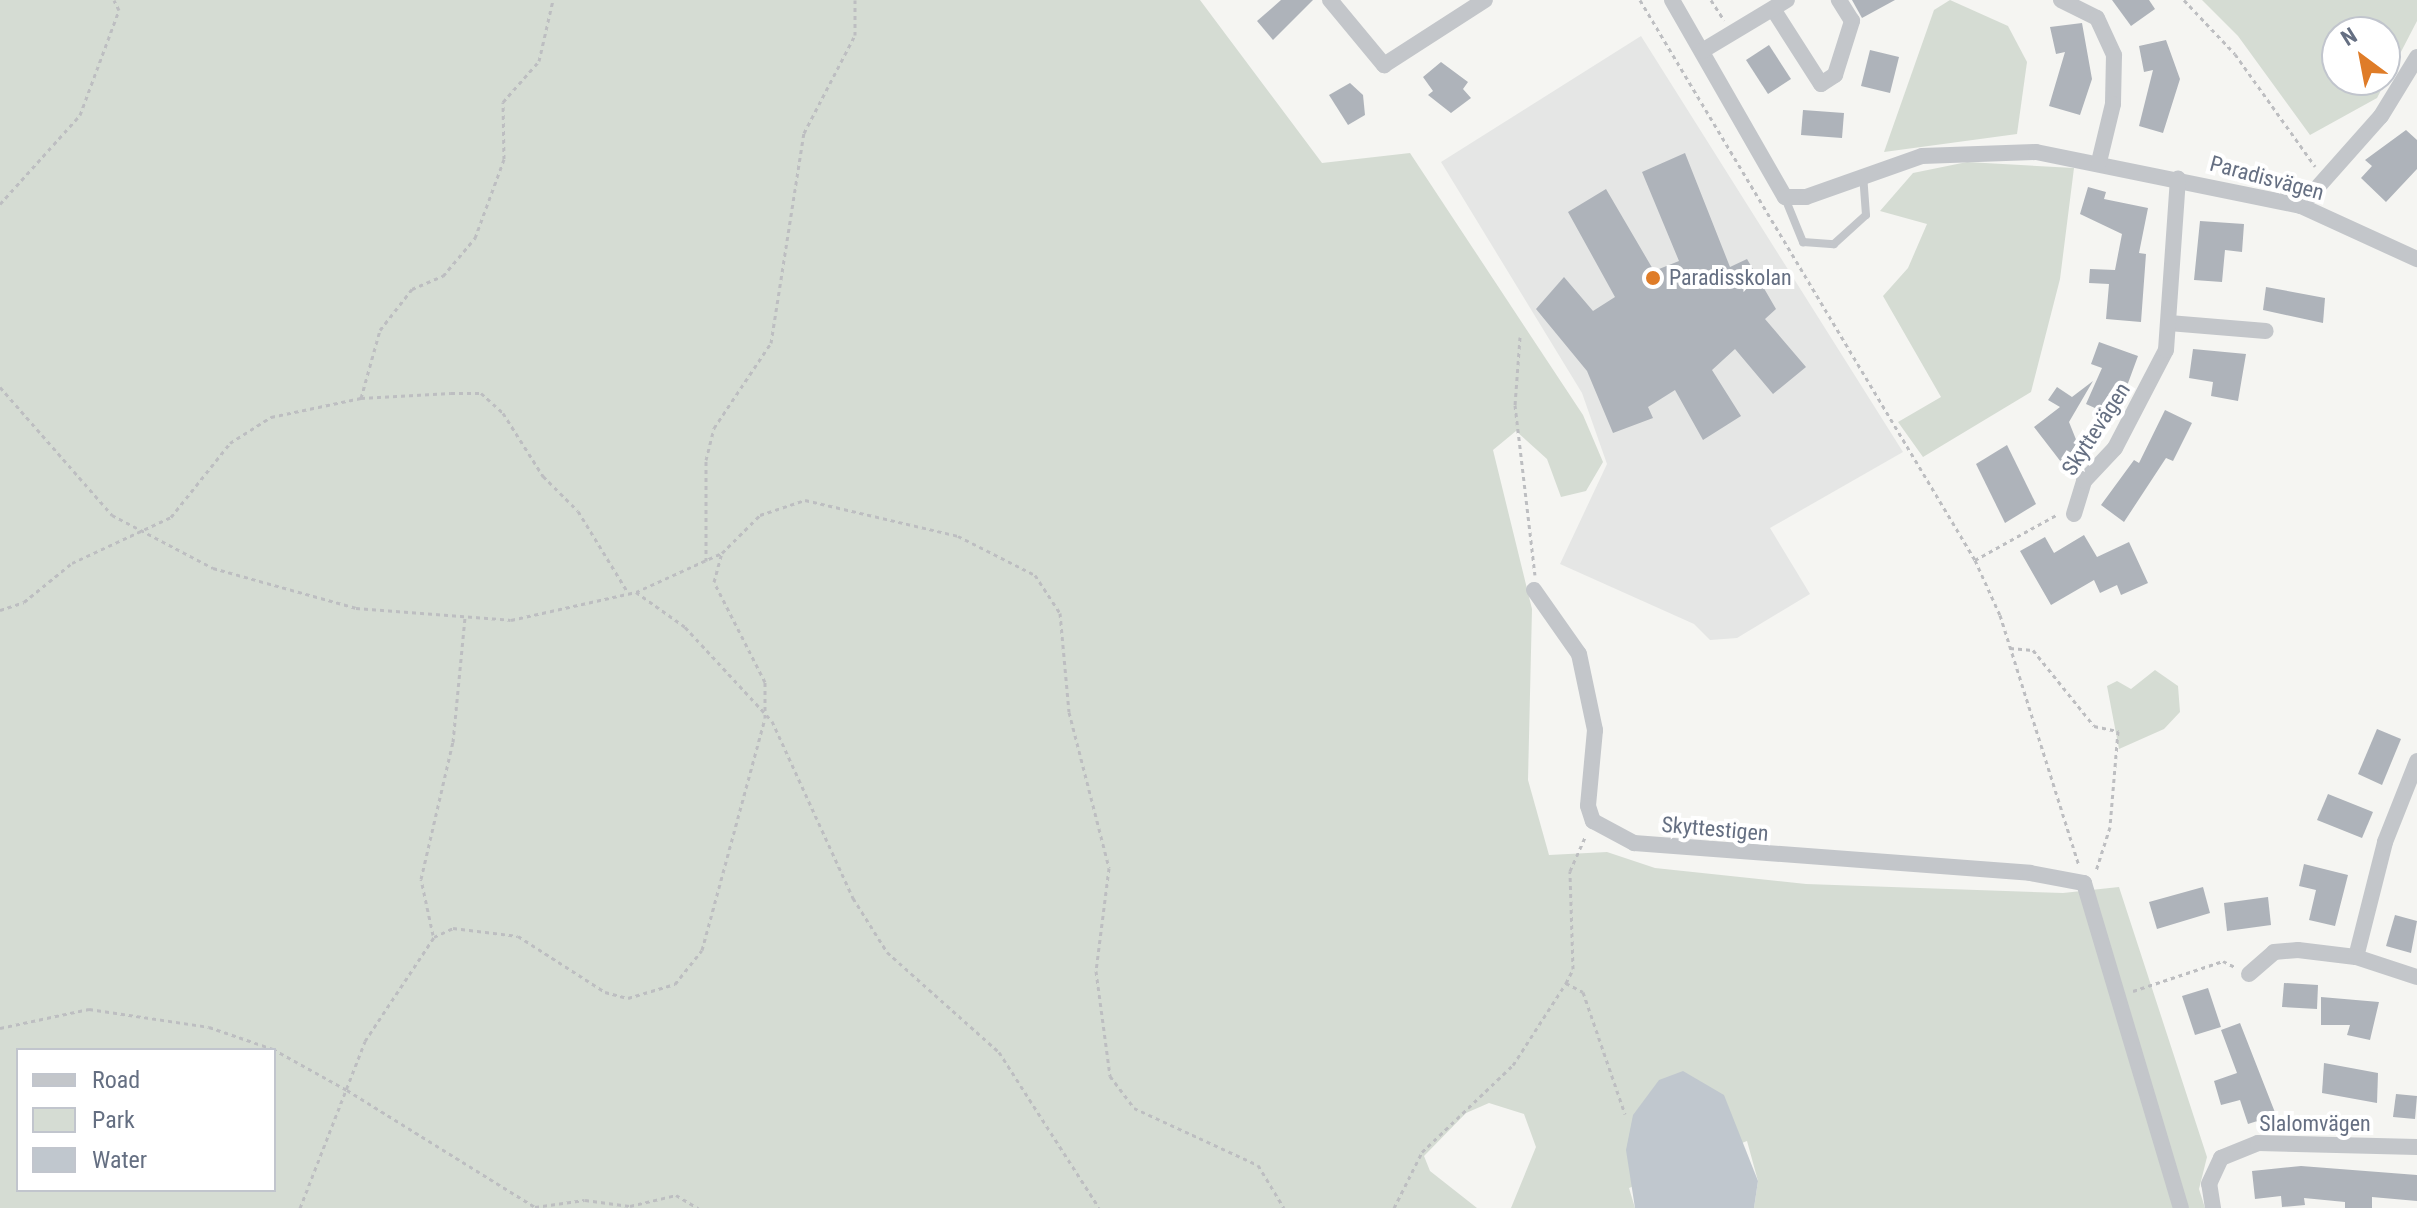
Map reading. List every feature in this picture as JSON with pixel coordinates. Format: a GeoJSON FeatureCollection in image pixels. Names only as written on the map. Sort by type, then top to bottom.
{"type":"FeatureCollection","features":[{"type":"Feature","properties":{"kind":"street"},"geometry":{"type":"LineString","coordinates":[[1330,0],[1384,65],[1485,0]]}},
{"type":"Feature","properties":{"kind":"street"},"geometry":{"type":"LineString","coordinates":[[1672,0],[1785,197]]}},
{"type":"Feature","properties":{"kind":"street"},"geometry":{"type":"LineString","coordinates":[[1702,51],[1780,4],[1821,84],[1835,75],[1852,21],[1839,0]]}},
{"type":"Feature","properties":{"kind":"street"},"geometry":{"type":"LineString","coordinates":[[2061,0],[2097,18],[2114,55],[2113,104],[2099,162]]}},
{"type":"Feature","properties":{"kind":"street"},"geometry":{"type":"LineString","coordinates":[[2301,206],[2322,174],[2381,116],[2417,57]]}},
{"type":"Feature","properties":{"kind":"street","name":"Paradisvägen"},"geometry":{"type":"LineString","coordinates":[[1785,197],[1806,197],[1862,174],[1982,149],[2099,162],[2301,206],[2417,259]]}},
{"type":"Feature","properties":{"kind":"street","name":"Skyttevägen"},"geometry":{"type":"LineString","coordinates":[[2074,514],[2084,481],[2143,401],[2169,323],[2178,178]]}},
{"type":"Feature","properties":{"kind":"street"},"geometry":{"type":"LineString","coordinates":[[2169,323],[2266,331]]}},
{"type":"Feature","properties":{"kind":"street"},"geometry":{"type":"LineString","coordinates":[[1534,590],[1579,654],[1595,730],[1588,806],[1593,821]]}},
{"type":"Feature","properties":{"kind":"street"},"geometry":{"type":"LineString","coordinates":[[2356,957],[2385,842],[2417,761]]}},
{"type":"Feature","properties":{"kind":"street","name":"Skyttestigen"},"geometry":{"type":"LineString","coordinates":[[1593,821],[1634,843],[1689,852],[1979,868],[2084,883]]}},
{"type":"Feature","properties":{"kind":"street"},"geometry":{"type":"LineString","coordinates":[[2084,883],[2181,1208]]}},
{"type":"Feature","properties":{"kind":"street"},"geometry":{"type":"LineString","coordinates":[[2249,974],[2274,952],[2356,957],[2417,977]]}},
{"type":"Feature","properties":{"kind":"street","name":"Slalomvägen"},"geometry":{"type":"LineString","coordinates":[[2211,1207],[2209,1184],[2221,1158],[2258,1143],[2417,1147]]}},
{"type":"Feature","properties":{"kind":"lane"},"geometry":{"type":"LineString","coordinates":[[1785,197],[1803,242],[1834,244],[1866,215],[1862,174]]}},
{"type":"Feature","properties":{"kind":"path"},"geometry":{"type":"LineString","coordinates":[[0,204],[80,115],[119,10],[114,0]]}},
{"type":"Feature","properties":{"kind":"path"},"geometry":{"type":"LineString","coordinates":[[361,398],[380,330],[412,289],[443,276],[475,238],[504,159],[503,102],[539,61],[553,0]]}},
{"type":"Feature","properties":{"kind":"path"},"geometry":{"type":"LineString","coordinates":[[706,561],[712,439],[771,343],[804,133],[855,35],[855,0]]}},
{"type":"Feature","properties":{"kind":"path"},"geometry":{"type":"LineString","coordinates":[[1640,0],[1975,560],[2010,648],[2084,883]]}},
{"type":"Feature","properties":{"kind":"path"},"geometry":{"type":"LineString","coordinates":[[1711,0],[1732,33]]}},
{"type":"Feature","properties":{"kind":"path"},"geometry":{"type":"LineString","coordinates":[[2184,0],[2235,54],[2322,174]]}},
{"type":"Feature","properties":{"kind":"path"},"geometry":{"type":"LineString","coordinates":[[1520,337],[1515,405],[1534,590]]}},
{"type":"Feature","properties":{"kind":"path"},"geometry":{"type":"LineString","coordinates":[[0,387],[135,531],[213,568],[356,608],[511,620],[636,592],[722,553],[760,515],[822,499],[992,550],[1050,590],[1060,613],[1069,712],[1109,868],[1096,971],[1110,1076],[1134,1108],[1258,1165],[1284,1208]]}},
{"type":"Feature","properties":{"kind":"path"},"geometry":{"type":"LineString","coordinates":[[0,610],[135,531],[171,517],[230,443],[271,417],[361,398],[481,393],[578,511],[627,592]]}},
{"type":"Feature","properties":{"kind":"path"},"geometry":{"type":"LineString","coordinates":[[1975,560],[2059,514],[2074,514]]}},
{"type":"Feature","properties":{"kind":"path"},"geometry":{"type":"LineString","coordinates":[[300,1208],[365,1041],[434,937],[453,928],[518,936],[605,992],[628,998],[675,984],[716,918],[741,803],[760,753],[765,682],[714,582],[722,553]]}},
{"type":"Feature","properties":{"kind":"path"},"geometry":{"type":"LineString","coordinates":[[636,592],[708,647],[763,707],[853,898],[887,952],[999,1052],[1099,1208]]}},
{"type":"Feature","properties":{"kind":"path"},"geometry":{"type":"LineString","coordinates":[[434,937],[421,879],[453,742],[465,617]]}},
{"type":"Feature","properties":{"kind":"path"},"geometry":{"type":"LineString","coordinates":[[2010,648],[2033,650],[2094,726],[2118,731],[2110,827],[2100,865],[2084,883]]}},
{"type":"Feature","properties":{"kind":"path"},"geometry":{"type":"LineString","coordinates":[[1394,1208],[1422,1152],[1513,1065],[1566,983],[1573,969],[1570,871],[1593,821]]}},
{"type":"Feature","properties":{"kind":"path"},"geometry":{"type":"LineString","coordinates":[[2118,996],[2223,961],[2249,974]]}},
{"type":"Feature","properties":{"kind":"path"},"geometry":{"type":"LineString","coordinates":[[1566,983],[1583,992],[1625,1114]]}},
{"type":"Feature","properties":{"kind":"path"},"geometry":{"type":"LineString","coordinates":[[0,1028],[89,1009],[144,1013],[269,1048]]}},
{"type":"Feature","properties":{"kind":"path"},"geometry":{"type":"LineString","coordinates":[[276,1051],[347,1090],[535,1207],[585,1200],[630,1206],[676,1195],[698,1208]]}},
{"type":"Feature","properties":{"kind":"shaded area","name":"Paradisskolan"},"geometry":{"type":"Polygon","coordinates":[[[1641,36],[1903,452],[1770,528],[1810,594],[1737,638],[1710,640],[1694,624],[1560,564],[1607,464],[1582,393],[1441,162],[1641,36]]]}},
{"type":"Feature","properties":{"kind":"green space"},"geometry":{"type":"Polygon","coordinates":[[[0,0],[1200,0],[1322,163],[1410,153],[1583,415],[1603,462],[1586,491],[1561,497],[1547,459],[1516,431],[1493,450],[1532,609],[1528,780],[1549,855],[1607,852],[1655,868],[1806,884],[2063,893],[2119,887],[2207,1157],[2199,1189],[2205,1208],[1754,1208],[1758,1181],[1747,1141],[1629,1188],[1635,1208],[1511,1208],[1536,1147],[1524,1114],[1489,1103],[1466,1113],[1424,1156],[1430,1171],[1477,1208],[0,1208],[0,0]]]}},
{"type":"Feature","properties":{"kind":"green space"},"geometry":{"type":"Polygon","coordinates":[[[1950,0],[2008,26],[2027,62],[2017,134],[1884,152],[1934,10],[1950,0]]]}},
{"type":"Feature","properties":{"kind":"green space"},"geometry":{"type":"Polygon","coordinates":[[[2202,0],[2417,0],[2417,21],[2401,52],[2401,16],[2321,16],[2321,96],[2378,96],[2310,135],[2238,36],[2202,0]]]}},
{"type":"Feature","properties":{"kind":"green space"},"geometry":{"type":"Polygon","coordinates":[[[1967,162],[2074,168],[2060,279],[2031,392],[1923,457],[1898,422],[1941,397],[1883,296],[1908,268],[1927,224],[1880,211],[1913,173],[1967,162]]]}},
{"type":"Feature","properties":{"kind":"green space"},"geometry":{"type":"Polygon","coordinates":[[[2155,670],[2178,686],[2180,712],[2164,729],[2119,749],[2107,686],[2117,681],[2131,689],[2155,670]]]}},
{"type":"Feature","properties":{"kind":"water"},"geometry":{"type":"Polygon","coordinates":[[[1683,1071],[1724,1095],[1758,1181],[1754,1208],[1635,1208],[1626,1150],[1633,1115],[1659,1080],[1683,1071]]]}},
{"type":"Feature","properties":{"kind":"building"},"geometry":{"type":"Polygon","coordinates":[[[1281,0],[1313,0],[1273,40],[1257,21],[1281,0]]]}},
{"type":"Feature","properties":{"kind":"building"},"geometry":{"type":"Polygon","coordinates":[[[1852,0],[1895,0],[1862,18],[1852,0]]]}},
{"type":"Feature","properties":{"kind":"building"},"geometry":{"type":"Polygon","coordinates":[[[2112,0],[2149,0],[2155,9],[2131,26],[2112,0]]]}},
{"type":"Feature","properties":{"kind":"building"},"geometry":{"type":"Polygon","coordinates":[[[2082,23],[2092,79],[2080,115],[2049,106],[2065,52],[2056,54],[2050,27],[2082,23]]]}},
{"type":"Feature","properties":{"kind":"building"},"geometry":{"type":"Polygon","coordinates":[[[2166,40],[2180,79],[2163,133],[2139,126],[2153,70],[2144,72],[2139,46],[2166,40]]]}},
{"type":"Feature","properties":{"kind":"building"},"geometry":{"type":"Polygon","coordinates":[[[1769,45],[1791,79],[1768,94],[1746,60],[1769,45]]]}},
{"type":"Feature","properties":{"kind":"building"},"geometry":{"type":"Polygon","coordinates":[[[1870,50],[1899,57],[1890,93],[1861,86],[1870,50]]]}},
{"type":"Feature","properties":{"kind":"building"},"geometry":{"type":"Polygon","coordinates":[[[1441,62],[1468,82],[1463,89],[1471,98],[1451,113],[1428,95],[1433,91],[1423,77],[1441,62]]]}},
{"type":"Feature","properties":{"kind":"building"},"geometry":{"type":"Polygon","coordinates":[[[1350,83],[1363,95],[1365,115],[1348,125],[1329,95],[1350,83]]]}},
{"type":"Feature","properties":{"kind":"building"},"geometry":{"type":"Polygon","coordinates":[[[1803,110],[1844,113],[1842,138],[1801,135],[1803,110]]]}},
{"type":"Feature","properties":{"kind":"building"},"geometry":{"type":"Polygon","coordinates":[[[2406,130],[2417,140],[2417,169],[2386,202],[2361,178],[2372,166],[2365,160],[2406,130]]]}},
{"type":"Feature","properties":{"kind":"building"},"geometry":{"type":"Polygon","coordinates":[[[1685,153],[1730,267],[1747,259],[1776,309],[1765,319],[1806,367],[1773,394],[1735,349],[1712,370],[1741,416],[1703,440],[1675,390],[1648,407],[1653,418],[1613,433],[1587,371],[1536,309],[1564,277],[1593,311],[1615,297],[1568,212],[1606,189],[1654,271],[1679,261],[1642,172],[1685,153]]]}},
{"type":"Feature","properties":{"kind":"building"},"geometry":{"type":"Polygon","coordinates":[[[2088,187],[2106,192],[2104,199],[2148,208],[2139,253],[2146,254],[2141,322],[2106,319],[2109,284],[2089,283],[2090,269],[2115,270],[2122,234],[2080,214],[2088,187]]]}},
{"type":"Feature","properties":{"kind":"building"},"geometry":{"type":"Polygon","coordinates":[[[2200,221],[2244,224],[2242,252],[2225,250],[2222,282],[2194,280],[2200,221]]]}},
{"type":"Feature","properties":{"kind":"building"},"geometry":{"type":"Polygon","coordinates":[[[2266,287],[2325,298],[2323,323],[2263,310],[2266,287]]]}},
{"type":"Feature","properties":{"kind":"building"},"geometry":{"type":"Polygon","coordinates":[[[2099,342],[2138,356],[2124,394],[2116,391],[2106,413],[2086,404],[2102,368],[2091,364],[2099,342]]]}},
{"type":"Feature","properties":{"kind":"building"},"geometry":{"type":"Polygon","coordinates":[[[2193,349],[2246,354],[2238,401],[2211,396],[2213,382],[2189,378],[2193,349]]]}},
{"type":"Feature","properties":{"kind":"building"},"geometry":{"type":"Polygon","coordinates":[[[2093,381],[2069,422],[2079,447],[2061,462],[2034,427],[2060,407],[2048,400],[2057,387],[2072,397],[2093,381]]]}},
{"type":"Feature","properties":{"kind":"building"},"geometry":{"type":"Polygon","coordinates":[[[2165,410],[2192,423],[2173,461],[2166,458],[2124,522],[2101,505],[2134,460],[2139,463],[2165,410]]]}},
{"type":"Feature","properties":{"kind":"building"},"geometry":{"type":"Polygon","coordinates":[[[2007,445],[2036,504],[2005,523],[1976,464],[2007,445]]]}},
{"type":"Feature","properties":{"kind":"building"},"geometry":{"type":"Polygon","coordinates":[[[2084,535],[2097,557],[2129,542],[2148,583],[2121,595],[2117,585],[2100,593],[2094,580],[2051,605],[2020,551],[2045,537],[2054,553],[2084,535]]]}},
{"type":"Feature","properties":{"kind":"building"},"geometry":{"type":"Polygon","coordinates":[[[2377,729],[2401,739],[2382,785],[2358,774],[2377,729]]]}},
{"type":"Feature","properties":{"kind":"building"},"geometry":{"type":"Polygon","coordinates":[[[2328,794],[2373,812],[2362,838],[2317,820],[2328,794]]]}},
{"type":"Feature","properties":{"kind":"building"},"geometry":{"type":"Polygon","coordinates":[[[2304,864],[2348,875],[2335,926],[2309,920],[2316,890],[2299,886],[2304,864]]]}},
{"type":"Feature","properties":{"kind":"building"},"geometry":{"type":"Polygon","coordinates":[[[2203,887],[2210,913],[2157,929],[2149,902],[2203,887]]]}},
{"type":"Feature","properties":{"kind":"building"},"geometry":{"type":"Polygon","coordinates":[[[2268,897],[2271,925],[2227,931],[2224,903],[2268,897]]]}},
{"type":"Feature","properties":{"kind":"building"},"geometry":{"type":"Polygon","coordinates":[[[2395,915],[2417,921],[2411,953],[2386,946],[2395,915]]]}},
{"type":"Feature","properties":{"kind":"building"},"geometry":{"type":"Polygon","coordinates":[[[2284,983],[2318,985],[2317,1009],[2282,1007],[2284,983]]]}},
{"type":"Feature","properties":{"kind":"building"},"geometry":{"type":"Polygon","coordinates":[[[2208,988],[2221,1027],[2195,1035],[2182,996],[2208,988]]]}},
{"type":"Feature","properties":{"kind":"building"},"geometry":{"type":"Polygon","coordinates":[[[2321,997],[2379,1002],[2370,1040],[2347,1035],[2350,1025],[2321,1025],[2321,997]]]}},
{"type":"Feature","properties":{"kind":"building"},"geometry":{"type":"Polygon","coordinates":[[[2240,1023],[2276,1115],[2248,1124],[2240,1100],[2221,1105],[2214,1081],[2237,1073],[2221,1030],[2240,1023]]]}},
{"type":"Feature","properties":{"kind":"building"},"geometry":{"type":"Polygon","coordinates":[[[2324,1063],[2378,1073],[2377,1103],[2322,1093],[2324,1063]]]}},
{"type":"Feature","properties":{"kind":"building"},"geometry":{"type":"Polygon","coordinates":[[[2396,1094],[2417,1096],[2415,1119],[2393,1117],[2396,1094]]]}},
{"type":"Feature","properties":{"kind":"building"},"geometry":{"type":"Polygon","coordinates":[[[2301,1166],[2417,1175],[2417,1201],[2372,1197],[2372,1208],[2345,1208],[2345,1202],[2304,1198],[2305,1205],[2282,1207],[2281,1196],[2255,1199],[2252,1171],[2301,1166]]]}},
{"type":"Feature","properties":{"kind":"place","name":"Paradisskolan"},"geometry":{"type":"Point","coordinates":[1653,278]}}]}
